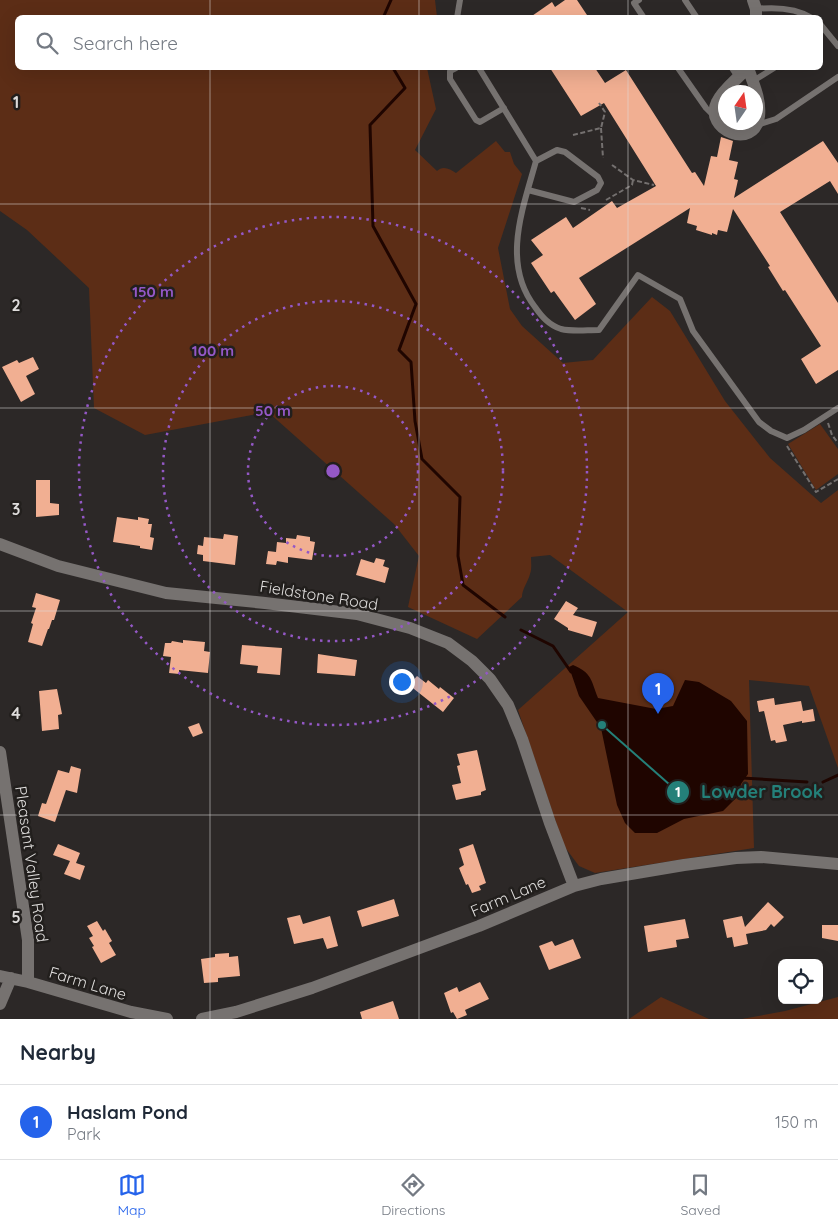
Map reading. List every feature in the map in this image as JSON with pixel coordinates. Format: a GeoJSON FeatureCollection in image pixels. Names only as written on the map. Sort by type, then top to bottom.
{"type":"FeatureCollection","features":[{"type":"Feature","properties":{"kind":"street"},"geometry":{"type":"LineString","coordinates":[[748,70],[753,85]]}},
{"type":"Feature","properties":{"kind":"street"},"geometry":{"type":"LineString","coordinates":[[718,123],[716,104],[735,73]]}},
{"type":"Feature","properties":{"kind":"street"},"geometry":{"type":"LineString","coordinates":[[727,130],[743,135],[752,130]]}},
{"type":"Feature","properties":{"kind":"street","name":"Fieldstone Road"},"geometry":{"type":"LineString","coordinates":[[0,544],[58,566],[166,594],[357,614],[410,628],[448,643],[490,679],[508,705],[522,739],[550,823],[574,886]]}},
{"type":"Feature","properties":{"kind":"street","name":"Pleasant Valley Road"},"geometry":{"type":"LineString","coordinates":[[0,752],[28,940],[28,982]]}},
{"type":"Feature","properties":{"kind":"street","name":"Farm Lane"},"geometry":{"type":"LineString","coordinates":[[202,1019],[236,1012],[321,985],[479,926],[574,886],[620,876],[736,858],[762,857],[838,864]]}},
{"type":"Feature","properties":{"kind":"street"},"geometry":{"type":"LineString","coordinates":[[0,1004],[6,977]]}},
{"type":"Feature","properties":{"kind":"street","name":"Farm Lane"},"geometry":{"type":"LineString","coordinates":[[6,977],[131,1012],[167,1019]]}},
{"type":"Feature","properties":{"kind":"lane"},"geometry":{"type":"LineString","coordinates":[[458,15],[460,0]]}},
{"type":"Feature","properties":{"kind":"lane"},"geometry":{"type":"LineString","coordinates":[[639,0],[634,3],[642,15]]}},
{"type":"Feature","properties":{"kind":"lane"},"geometry":{"type":"LineString","coordinates":[[685,0],[695,15]]}},
{"type":"Feature","properties":{"kind":"lane"},"geometry":{"type":"LineString","coordinates":[[755,9],[791,10],[807,15]]}},
{"type":"Feature","properties":{"kind":"lane"},"geometry":{"type":"LineString","coordinates":[[823,27],[838,46]]}},
{"type":"Feature","properties":{"kind":"lane"},"geometry":{"type":"LineString","coordinates":[[823,36],[828,33]]}},
{"type":"Feature","properties":{"kind":"lane"},"geometry":{"type":"LineString","coordinates":[[452,70],[450,71],[450,79],[476,120],[480,122],[504,108]]}},
{"type":"Feature","properties":{"kind":"lane"},"geometry":{"type":"LineString","coordinates":[[480,70],[536,161],[519,222],[516,259],[528,298],[542,317],[550,324],[569,331],[599,330],[638,275],[680,300],[692,331],[759,422],[771,431],[787,438],[804,430],[838,408]]}},
{"type":"Feature","properties":{"kind":"lane"},"geometry":{"type":"LineString","coordinates":[[679,70],[706,108],[716,117]]}},
{"type":"Feature","properties":{"kind":"lane"},"geometry":{"type":"LineString","coordinates":[[752,81],[771,70]]}},
{"type":"Feature","properties":{"kind":"lane"},"geometry":{"type":"LineString","coordinates":[[763,123],[776,119],[838,77]]}},
{"type":"Feature","properties":{"kind":"lane"},"geometry":{"type":"LineString","coordinates":[[528,190],[574,202],[597,190],[601,183],[598,177],[566,152],[557,150],[536,161]]}},
{"type":"Feature","properties":{"kind":"path"},"geometry":{"type":"LineString","coordinates":[[599,103],[605,112],[602,128],[603,158]]}},
{"type":"Feature","properties":{"kind":"path"},"geometry":{"type":"LineString","coordinates":[[573,135],[602,128]]}},
{"type":"Feature","properties":{"kind":"path"},"geometry":{"type":"LineString","coordinates":[[612,165],[633,180],[654,185]]}},
{"type":"Feature","properties":{"kind":"path"},"geometry":{"type":"LineString","coordinates":[[606,200],[632,185],[633,180]]}},
{"type":"Feature","properties":{"kind":"path"},"geometry":{"type":"LineString","coordinates":[[825,416],[832,435],[838,443]]}},
{"type":"Feature","properties":{"kind":"path"},"geometry":{"type":"LineString","coordinates":[[787,438],[787,446],[816,492],[838,479]]}},
{"type":"Feature","properties":{"kind":"shaded area"},"geometry":{"type":"Polygon","coordinates":[[[0,0],[435,0],[437,15],[15,15],[15,70],[427,70],[436,109],[415,150],[437,171],[444,168],[456,173],[496,141],[505,152],[510,152],[514,164],[522,174],[498,248],[510,309],[522,326],[563,363],[593,360],[652,297],[670,311],[725,401],[770,458],[821,503],[838,490],[838,768],[809,686],[749,680],[754,848],[595,873],[579,866],[564,846],[518,710],[628,612],[550,555],[531,557],[531,572],[522,597],[477,639],[408,607],[419,556],[394,524],[268,412],[145,435],[94,408],[89,288],[27,230],[0,211],[0,0]]]}},
{"type":"Feature","properties":{"kind":"shaded area"},"geometry":{"type":"Polygon","coordinates":[[[820,424],[838,449],[838,474],[816,490],[788,444],[820,424]]]}},
{"type":"Feature","properties":{"kind":"shaded area"},"geometry":{"type":"Polygon","coordinates":[[[573,665],[587,674],[598,698],[656,709],[673,706],[685,680],[699,682],[731,701],[747,721],[748,774],[741,784],[738,796],[723,811],[684,819],[657,833],[635,833],[625,823],[617,805],[601,728],[579,696],[569,667],[573,665]]]}},
{"type":"Feature","properties":{"kind":"shaded area"},"geometry":{"type":"Polygon","coordinates":[[[661,997],[709,1019],[629,1019],[661,997]]]}},
{"type":"Feature","properties":{"kind":"shaded area"},"geometry":{"type":"Polygon","coordinates":[[[838,997],[838,1019],[742,1019],[812,1004],[823,1004],[823,1001],[838,997]]]}},
{"type":"Feature","properties":{"kind":"building"},"geometry":{"type":"Polygon","coordinates":[[[565,0],[577,0],[587,15],[533,15],[552,2],[555,7],[565,0]]]}},
{"type":"Feature","properties":{"kind":"building"},"geometry":{"type":"Polygon","coordinates":[[[551,70],[596,70],[605,83],[626,70],[692,173],[695,172],[704,186],[711,156],[717,157],[721,137],[733,141],[729,160],[738,162],[734,179],[738,180],[734,198],[823,141],[838,163],[838,194],[830,181],[780,212],[838,303],[838,370],[816,384],[801,359],[821,346],[785,290],[783,291],[768,267],[770,266],[733,209],[727,232],[718,230],[717,235],[712,233],[712,235],[696,230],[697,226],[687,223],[690,208],[579,278],[596,304],[575,320],[554,291],[551,293],[531,263],[543,255],[531,240],[566,217],[573,228],[612,201],[617,208],[656,186],[604,103],[581,116],[551,70]]]}},
{"type":"Feature","properties":{"kind":"building"},"geometry":{"type":"Polygon","coordinates":[[[33,357],[39,369],[26,376],[35,394],[21,402],[2,367],[17,360],[19,363],[33,357]]]}},
{"type":"Feature","properties":{"kind":"building"},"geometry":{"type":"Polygon","coordinates":[[[36,480],[50,480],[50,503],[59,504],[59,515],[36,517],[36,480]]]}},
{"type":"Feature","properties":{"kind":"building"},"geometry":{"type":"Polygon","coordinates":[[[117,517],[138,520],[138,517],[149,519],[148,524],[152,524],[150,537],[154,538],[152,550],[140,548],[140,546],[113,542],[117,517]]]}},
{"type":"Feature","properties":{"kind":"building"},"geometry":{"type":"Polygon","coordinates":[[[224,534],[238,536],[235,565],[203,561],[203,555],[197,554],[198,545],[203,546],[204,537],[223,539],[224,534]]]}},
{"type":"Feature","properties":{"kind":"building"},"geometry":{"type":"Polygon","coordinates":[[[297,535],[310,537],[310,541],[315,542],[312,560],[288,557],[288,563],[277,561],[276,565],[266,564],[268,551],[276,552],[277,542],[286,543],[286,538],[296,539],[297,535]]]}},
{"type":"Feature","properties":{"kind":"building"},"geometry":{"type":"Polygon","coordinates":[[[376,558],[385,560],[383,566],[389,568],[385,583],[356,575],[361,559],[374,563],[376,558]]]}},
{"type":"Feature","properties":{"kind":"building"},"geometry":{"type":"Polygon","coordinates":[[[36,593],[60,600],[54,620],[52,620],[42,646],[28,642],[36,608],[32,607],[36,593]]]}},
{"type":"Feature","properties":{"kind":"building"},"geometry":{"type":"Polygon","coordinates":[[[566,601],[578,608],[573,615],[597,622],[592,637],[568,630],[568,628],[554,619],[566,601]]]}},
{"type":"Feature","properties":{"kind":"building"},"geometry":{"type":"Polygon","coordinates":[[[183,640],[205,642],[204,651],[210,652],[208,673],[179,670],[179,674],[169,673],[171,657],[163,656],[165,643],[171,643],[172,641],[183,643],[183,640]]]}},
{"type":"Feature","properties":{"kind":"building"},"geometry":{"type":"Polygon","coordinates":[[[242,645],[282,648],[280,675],[257,673],[258,666],[240,664],[242,645]]]}},
{"type":"Feature","properties":{"kind":"building"},"geometry":{"type":"Polygon","coordinates":[[[318,654],[357,660],[355,676],[317,673],[318,654]]]}},
{"type":"Feature","properties":{"kind":"building"},"geometry":{"type":"Polygon","coordinates":[[[417,676],[426,683],[428,680],[439,689],[440,687],[454,698],[443,712],[409,685],[417,676]]]}},
{"type":"Feature","properties":{"kind":"building"},"geometry":{"type":"Polygon","coordinates":[[[57,689],[62,714],[58,715],[59,729],[42,731],[39,691],[57,689]]]}},
{"type":"Feature","properties":{"kind":"building"},"geometry":{"type":"Polygon","coordinates":[[[774,698],[775,705],[801,701],[803,711],[813,709],[815,721],[802,723],[802,721],[783,725],[787,741],[776,743],[775,740],[771,741],[764,711],[759,712],[757,701],[774,698]]]}},
{"type":"Feature","properties":{"kind":"building"},"geometry":{"type":"Polygon","coordinates":[[[199,723],[203,733],[193,737],[188,727],[199,723]]]}},
{"type":"Feature","properties":{"kind":"building"},"geometry":{"type":"Polygon","coordinates":[[[477,750],[486,790],[481,792],[481,795],[456,800],[452,785],[461,783],[457,766],[460,765],[457,754],[477,750]]]}},
{"type":"Feature","properties":{"kind":"building"},"geometry":{"type":"Polygon","coordinates":[[[71,766],[81,769],[77,793],[66,790],[55,822],[38,816],[42,803],[46,804],[58,770],[69,773],[71,766]]]}},
{"type":"Feature","properties":{"kind":"building"},"geometry":{"type":"Polygon","coordinates":[[[58,844],[80,853],[76,863],[85,866],[80,880],[64,874],[70,861],[53,855],[58,844]]]}},
{"type":"Feature","properties":{"kind":"building"},"geometry":{"type":"Polygon","coordinates":[[[473,844],[486,883],[479,886],[481,890],[472,893],[468,884],[466,885],[459,868],[464,865],[459,849],[473,844]]]}},
{"type":"Feature","properties":{"kind":"building"},"geometry":{"type":"Polygon","coordinates":[[[394,899],[399,916],[362,927],[357,911],[394,899]]]}},
{"type":"Feature","properties":{"kind":"building"},"geometry":{"type":"Polygon","coordinates":[[[768,902],[784,917],[774,927],[771,924],[766,930],[746,934],[748,944],[734,947],[732,937],[727,938],[723,920],[742,916],[745,927],[768,902]]]}},
{"type":"Feature","properties":{"kind":"building"},"geometry":{"type":"Polygon","coordinates":[[[300,915],[303,924],[330,916],[338,946],[327,949],[323,938],[294,944],[287,918],[300,915]]]}},
{"type":"Feature","properties":{"kind":"building"},"geometry":{"type":"Polygon","coordinates":[[[685,919],[689,938],[676,940],[677,947],[648,952],[644,926],[685,919]]]}},
{"type":"Feature","properties":{"kind":"building"},"geometry":{"type":"Polygon","coordinates":[[[97,921],[103,931],[105,929],[112,941],[109,943],[116,955],[101,963],[92,947],[94,946],[89,938],[93,936],[87,926],[97,921]]]}},
{"type":"Feature","properties":{"kind":"building"},"geometry":{"type":"Polygon","coordinates":[[[822,925],[838,925],[838,941],[822,938],[822,925]]]}},
{"type":"Feature","properties":{"kind":"building"},"geometry":{"type":"Polygon","coordinates":[[[573,939],[581,958],[549,970],[539,946],[552,941],[555,946],[573,939]]]}},
{"type":"Feature","properties":{"kind":"building"},"geometry":{"type":"Polygon","coordinates":[[[229,953],[229,957],[238,956],[240,976],[218,978],[218,982],[204,983],[201,959],[215,957],[215,954],[229,953]]]}},
{"type":"Feature","properties":{"kind":"building"},"geometry":{"type":"Polygon","coordinates":[[[480,982],[489,999],[465,1010],[467,1015],[457,1019],[453,1012],[451,1013],[444,993],[457,987],[459,992],[480,982]]]}},
{"type":"Feature","properties":{"kind":"building"},"geometry":{"type":"Polygon","coordinates":[[[393,1001],[399,1019],[362,1019],[360,1012],[393,1001]]]}},
{"type":"Feature","properties":{"kind":"waterway"},"geometry":{"type":"LineString","coordinates":[[384,15],[391,0]]}},
{"type":"Feature","properties":{"kind":"waterway"},"geometry":{"type":"LineString","coordinates":[[394,70],[405,88],[370,125],[373,226],[416,304],[399,350],[411,362],[415,421],[422,459],[460,497],[458,556],[463,585],[505,617]]}},
{"type":"Feature","properties":{"kind":"waterway"},"geometry":{"type":"LineString","coordinates":[[521,630],[553,646],[571,672]]}},
{"type":"Feature","properties":{"kind":"waterway"},"geometry":{"type":"LineString","coordinates":[[823,782],[838,775]]}},
{"type":"Feature","properties":{"kind":"waterway"},"geometry":{"type":"LineString","coordinates":[[742,778],[807,782]]}},
{"type":"Feature","properties":{"kind":"place","name":"Haslam Pond"},"geometry":{"type":"Point","coordinates":[658,714]}},
{"type":"Feature","properties":{"kind":"place","name":"Lowder Brook"},"geometry":{"type":"Point","coordinates":[602,725]}}]}
